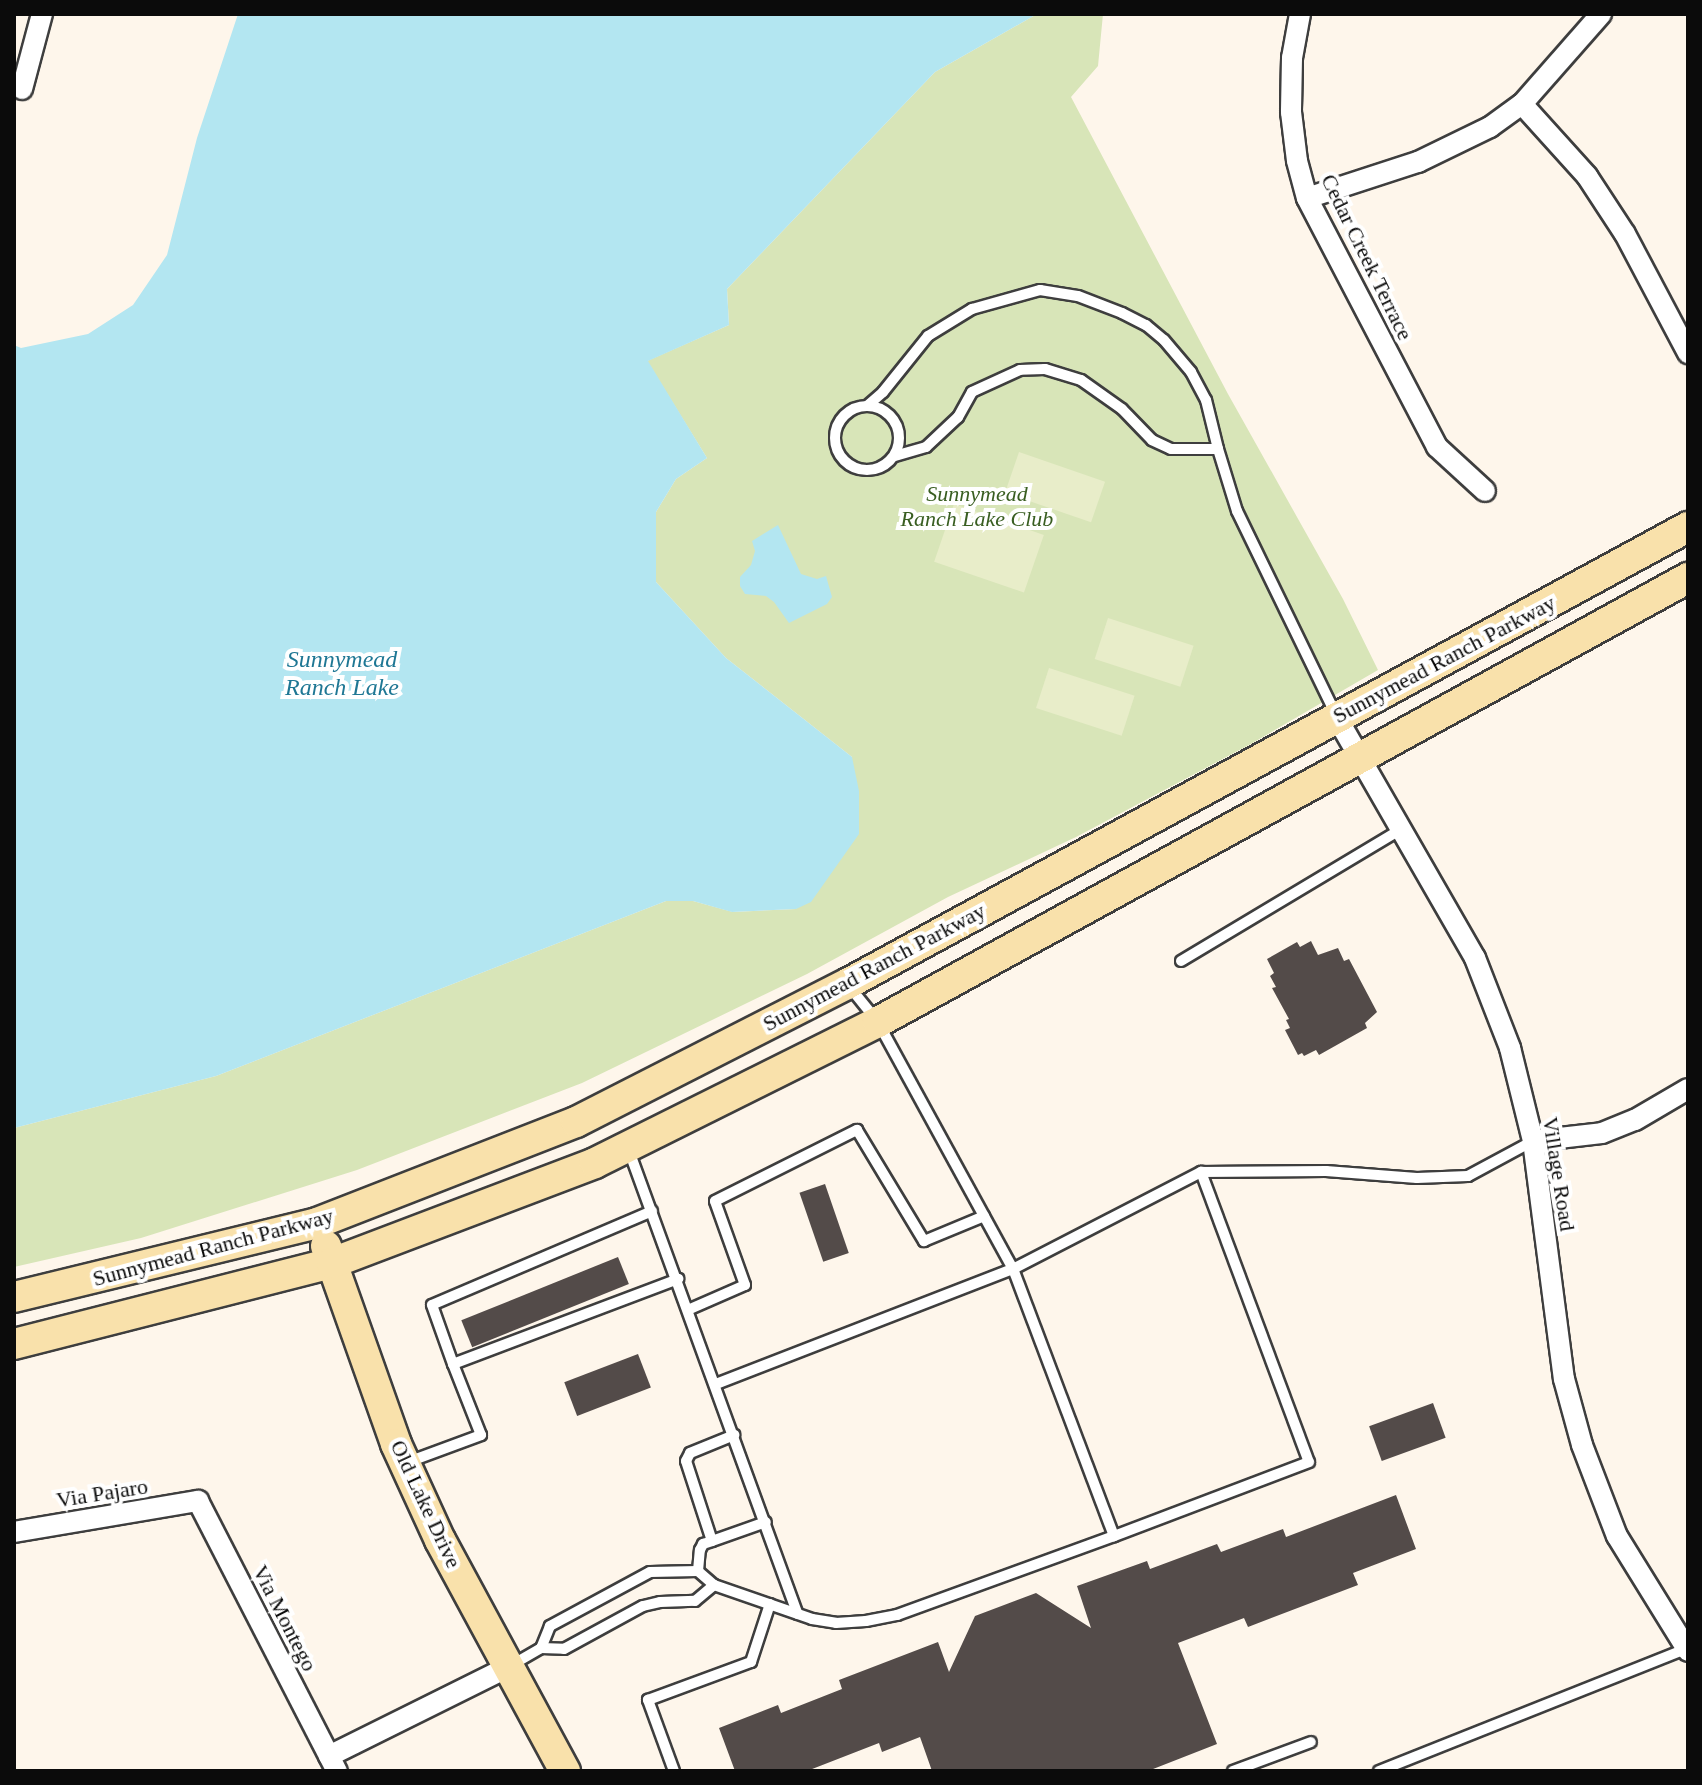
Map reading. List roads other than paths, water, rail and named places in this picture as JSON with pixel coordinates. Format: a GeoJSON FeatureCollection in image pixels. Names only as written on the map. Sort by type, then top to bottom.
{"type":"FeatureCollection","features":[{"type":"Feature","properties":{"kind":"main road","name":"Sunnymead Ranch Parkway"},"geometry":{"type":"LineString","coordinates":[[14,1297],[317,1223],[576,1122],[847,984],[1688,527]]}},
{"type":"Feature","properties":{"kind":"main road","name":"Sunnymead Ranch Parkway"},"geometry":{"type":"LineString","coordinates":[[14,1344],[332,1263],[595,1163],[878,1022],[1688,578]]}},
{"type":"Feature","properties":{"kind":"main road","name":"Old Lake Drive"},"geometry":{"type":"LineString","coordinates":[[317,1223],[405,1464],[440,1540],[565,1771]]}},
{"type":"Feature","properties":{"kind":"street"},"geometry":{"type":"LineString","coordinates":[[22,89],[42,14]]}},
{"type":"Feature","properties":{"kind":"street","name":"Cedar Creek Terrace"},"geometry":{"type":"LineString","coordinates":[[1300,14],[1292,58],[1291,112],[1297,161],[1307,198],[1437,447],[1485,491]]}},
{"type":"Feature","properties":{"kind":"street"},"geometry":{"type":"LineString","coordinates":[[1307,198],[1418,162],[1490,127],[1522,104],[1601,14]]}},
{"type":"Feature","properties":{"kind":"street"},"geometry":{"type":"LineString","coordinates":[[1522,104],[1587,176],[1625,234],[1688,353]]}},
{"type":"Feature","properties":{"kind":"street","name":"Village Road"},"geometry":{"type":"LineString","coordinates":[[1337,718],[1475,958],[1510,1048],[1533,1141],[1564,1379],[1582,1445],[1617,1536],[1687,1650]]}},
{"type":"Feature","properties":{"kind":"street"},"geometry":{"type":"LineString","coordinates":[[1533,1141],[1602,1133],[1635,1120],[1688,1089]]}},
{"type":"Feature","properties":{"kind":"street","name":"Via Montego"},"geometry":{"type":"LineString","coordinates":[[198,1501],[333,1764],[508,1667]]}},
{"type":"Feature","properties":{"kind":"street","name":"Via Pajaro"},"geometry":{"type":"LineString","coordinates":[[14,1532],[198,1501]]}},
{"type":"Feature","properties":{"kind":"lane"},"geometry":{"type":"LineString","coordinates":[[867,406],[885,412],[897,427],[898,447],[886,464],[865,471],[854,469],[838,454],[835,433],[839,422],[846,414],[867,406],[883,392],[928,336],[972,309],[1040,290],[1078,296],[1146,325],[1164,340],[1191,372],[1206,400],[1237,511],[1337,718]]}},
{"type":"Feature","properties":{"kind":"lane"},"geometry":{"type":"LineString","coordinates":[[894,456],[926,447],[958,417],[972,392],[1020,370],[1045,369],[1081,380],[1122,409],[1152,440],[1171,449],[1218,449]]}},
{"type":"Feature","properties":{"kind":"lane"},"geometry":{"type":"LineString","coordinates":[[1181,961],[1400,830]]}},
{"type":"Feature","properties":{"kind":"lane"},"geometry":{"type":"LineString","coordinates":[[847,984],[878,1022],[1013,1269],[1114,1536]]}},
{"type":"Feature","properties":{"kind":"lane"},"geometry":{"type":"LineString","coordinates":[[690,1309],[745,1285],[715,1201],[857,1130],[924,1241],[984,1216]]}},
{"type":"Feature","properties":{"kind":"lane"},"geometry":{"type":"LineString","coordinates":[[716,1384],[1013,1269],[1201,1172],[1326,1171],[1417,1178],[1468,1176],[1533,1141]]}},
{"type":"Feature","properties":{"kind":"lane"},"geometry":{"type":"LineString","coordinates":[[628,1146],[690,1309],[798,1614]]}},
{"type":"Feature","properties":{"kind":"lane"},"geometry":{"type":"LineString","coordinates":[[541,1648],[550,1626],[650,1572],[698,1571],[714,1585],[798,1614],[836,1623],[897,1615],[1309,1462],[1201,1172]]}},
{"type":"Feature","properties":{"kind":"lane"},"geometry":{"type":"LineString","coordinates":[[405,1464],[481,1435],[432,1305],[652,1211]]}},
{"type":"Feature","properties":{"kind":"lane"},"geometry":{"type":"LineString","coordinates":[[453,1364],[678,1279]]}},
{"type":"Feature","properties":{"kind":"lane"},"geometry":{"type":"LineString","coordinates":[[712,1541],[686,1461],[690,1453],[734,1435]]}},
{"type":"Feature","properties":{"kind":"lane"},"geometry":{"type":"LineString","coordinates":[[698,1571],[703,1544],[766,1522]]}},
{"type":"Feature","properties":{"kind":"lane"},"geometry":{"type":"LineString","coordinates":[[508,1667],[541,1648],[564,1649],[643,1606],[695,1601],[714,1585]]}},
{"type":"Feature","properties":{"kind":"lane"},"geometry":{"type":"LineString","coordinates":[[674,1771],[648,1700],[751,1662],[770,1604]]}},
{"type":"Feature","properties":{"kind":"lane"},"geometry":{"type":"LineString","coordinates":[[1379,1771],[1687,1650]]}},
{"type":"Feature","properties":{"kind":"lane"},"geometry":{"type":"LineString","coordinates":[[1233,1771],[1311,1742]]}},
{"type":"Feature","properties":{"kind":"water","name":"Sunnymead Ranch Lake"},"geometry":{"type":"Polygon","coordinates":[[[238,14],[1037,14],[935,72],[727,289],[729,325],[648,361],[707,458],[676,479],[656,512],[656,582],[726,658],[852,757],[859,791],[859,834],[811,902],[796,909],[732,912],[693,901],[666,901],[216,1076],[14,1128],[14,345],[21,348],[88,334],[133,305],[167,255],[197,138],[238,14]]]}},
{"type":"Feature","properties":{"kind":"water"},"geometry":{"type":"Polygon","coordinates":[[[778,525],[801,574],[817,579],[826,576],[832,597],[827,604],[789,623],[774,602],[766,596],[745,594],[740,586],[740,577],[751,565],[755,551],[752,541],[778,525]]]}},
{"type":"Feature","properties":{"kind":"park label","name":"Sunnymead Ranch Lake Club"},"geometry":{"type":"Point","coordinates":[977,506]}}]}
